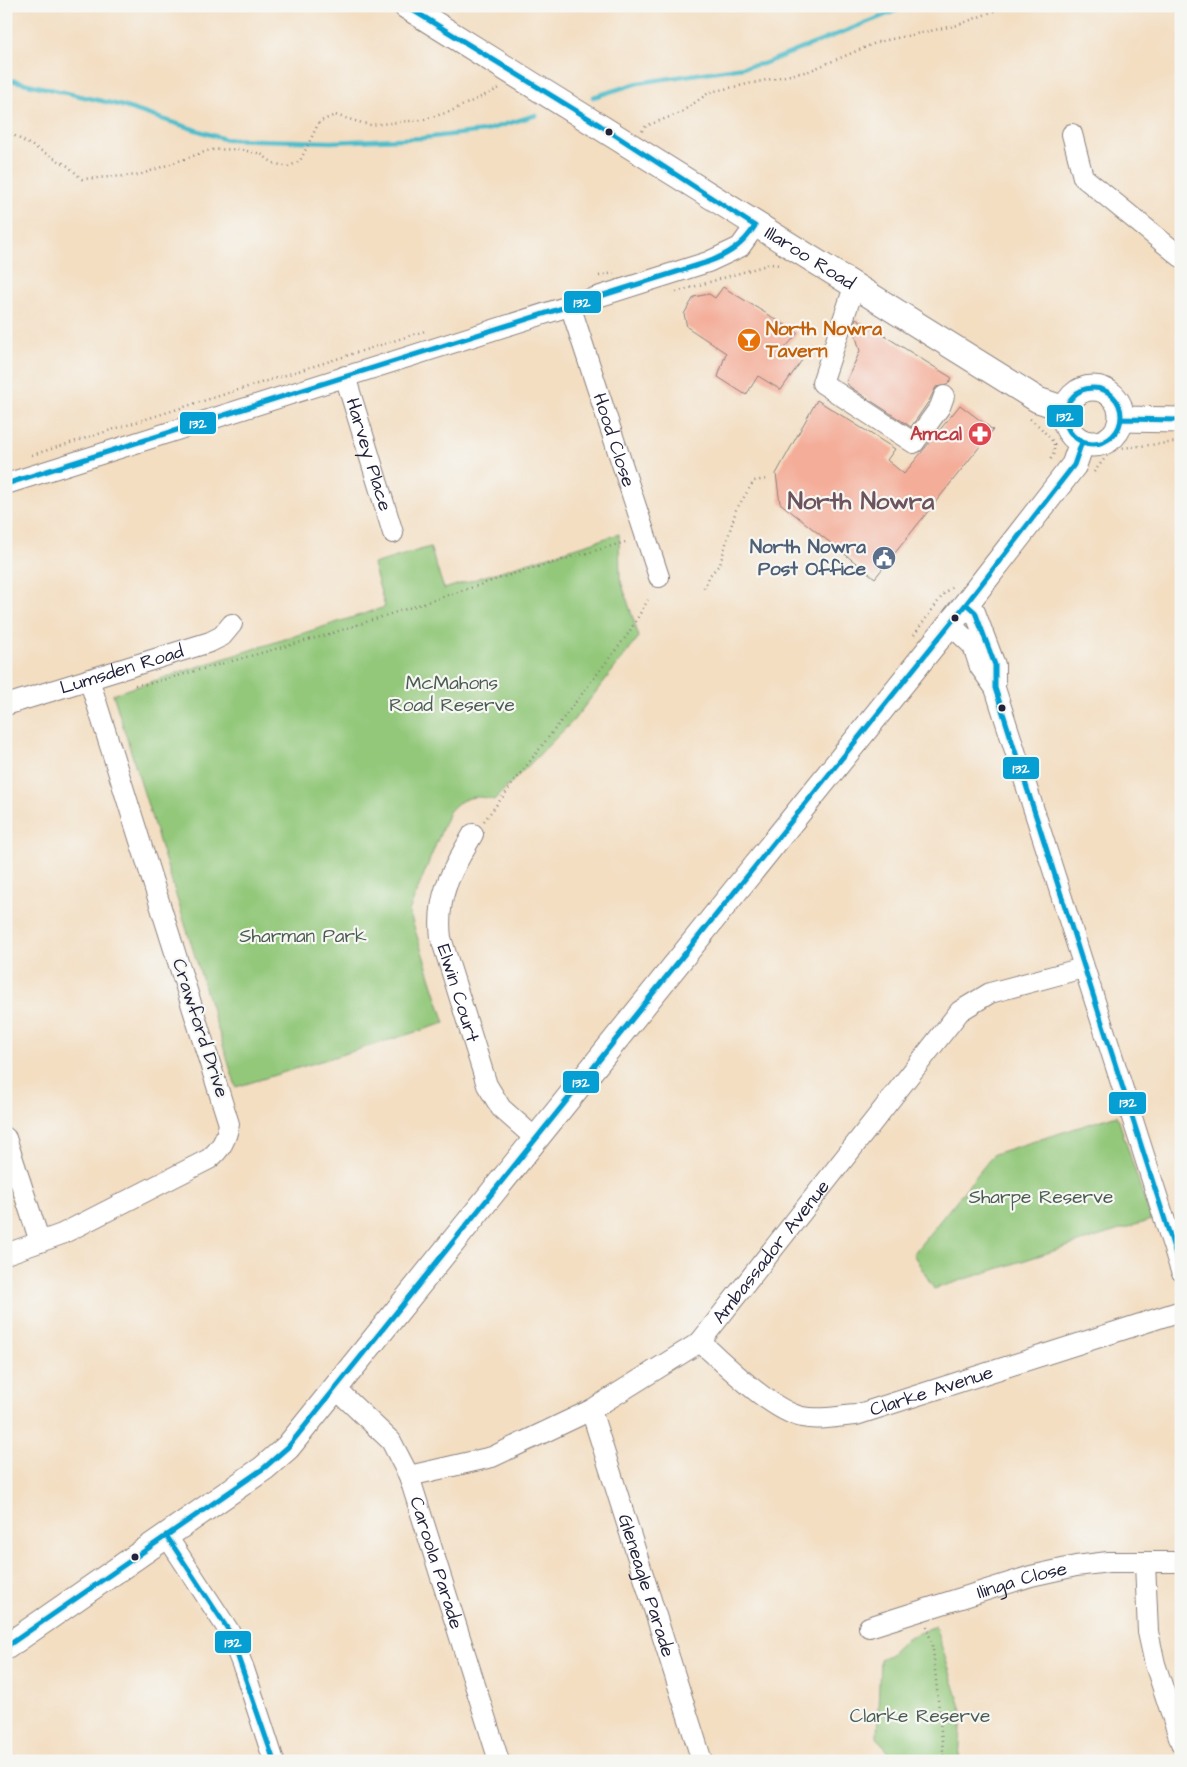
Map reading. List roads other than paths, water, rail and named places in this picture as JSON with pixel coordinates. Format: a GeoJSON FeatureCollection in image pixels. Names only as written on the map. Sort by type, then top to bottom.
{"type":"FeatureCollection","features":[{"type":"Feature","properties":{"kind":"main road","name":"Illaroo Road"},"geometry":{"type":"LineString","coordinates":[[406,6],[601,126],[755,226],[1038,400],[1065,409]]}},
{"type":"Feature","properties":{"kind":"main road"},"geometry":{"type":"LineString","coordinates":[[1084,389],[1102,389],[1117,400],[1121,409],[1119,427],[1107,440],[1090,444],[1082,442],[1075,438],[1066,425],[1065,409],[1069,400],[1084,389]]}},
{"type":"Feature","properties":{"kind":"main road"},"geometry":{"type":"LineString","coordinates":[[1121,419],[1181,420]]}},
{"type":"Feature","properties":{"kind":"main road"},"geometry":{"type":"LineString","coordinates":[[6,1647],[277,1458],[336,1389],[949,623],[962,593],[1074,465],[1082,442]]}},
{"type":"Feature","properties":{"kind":"street"},"geometry":{"type":"LineString","coordinates":[[1072,134],[1082,177],[1181,257]]}},
{"type":"Feature","properties":{"kind":"street"},"geometry":{"type":"LineString","coordinates":[[6,484],[728,254],[743,244],[755,226]]}},
{"type":"Feature","properties":{"kind":"street"},"geometry":{"type":"LineString","coordinates":[[854,287],[822,383],[914,443],[940,407],[944,396]]}},
{"type":"Feature","properties":{"kind":"street","name":"Hood Close"},"geometry":{"type":"LineString","coordinates":[[570,305],[659,577]]}},
{"type":"Feature","properties":{"kind":"street","name":"Harvey Place"},"geometry":{"type":"LineString","coordinates":[[345,376],[393,533]]}},
{"type":"Feature","properties":{"kind":"street"},"geometry":{"type":"LineString","coordinates":[[962,593],[975,612],[995,665],[995,688],[1083,968],[1178,1248],[1181,1271]]}},
{"type":"Feature","properties":{"kind":"street"},"geometry":{"type":"LineString","coordinates":[[949,623],[973,646],[980,667],[995,688]]}},
{"type":"Feature","properties":{"kind":"street","name":"Lumsden Road"},"geometry":{"type":"LineString","coordinates":[[6,705],[210,642],[222,636],[232,624]]}},
{"type":"Feature","properties":{"kind":"street","name":"Crawford Drive"},"geometry":{"type":"LineString","coordinates":[[6,1254],[40,1242],[209,1159],[219,1151],[226,1138],[229,1124],[89,679]]}},
{"type":"Feature","properties":{"kind":"street","name":"Elwin Court"},"geometry":{"type":"LineString","coordinates":[[474,834],[451,874],[442,897],[439,916],[441,938],[487,1085],[501,1108],[536,1139]]}},
{"type":"Feature","properties":{"kind":"street","name":"Ambassador Avenue"},"geometry":{"type":"LineString","coordinates":[[409,1476],[492,1457],[591,1410],[700,1342],[960,1011],[990,992],[1083,968]]}},
{"type":"Feature","properties":{"kind":"street"},"geometry":{"type":"LineString","coordinates":[[6,1138],[40,1242]]}},
{"type":"Feature","properties":{"kind":"street","name":"Clarke Avenue"},"geometry":{"type":"LineString","coordinates":[[700,1342],[770,1402],[801,1417],[822,1418],[856,1415],[1181,1311]]}},
{"type":"Feature","properties":{"kind":"street","name":"Caroola Parade"},"geometry":{"type":"LineString","coordinates":[[336,1389],[391,1441],[409,1476],[499,1761]]}},
{"type":"Feature","properties":{"kind":"street","name":"Gleneagle Parade"},"geometry":{"type":"LineString","coordinates":[[591,1410],[702,1761]]}},
{"type":"Feature","properties":{"kind":"street"},"geometry":{"type":"LineString","coordinates":[[166,1535],[229,1631],[244,1669],[274,1761]]}},
{"type":"Feature","properties":{"kind":"street","name":"Ilinga Close"},"geometry":{"type":"LineString","coordinates":[[869,1628],[1031,1576],[1076,1566],[1108,1562],[1145,1564],[1181,1562]]}},
{"type":"Feature","properties":{"kind":"street"},"geometry":{"type":"LineString","coordinates":[[1145,1564],[1148,1632],[1155,1664],[1181,1743]]}},
{"type":"Feature","properties":{"kind":"waterway"},"geometry":{"type":"LineString","coordinates":[[593,97],[638,83],[763,64],[908,6]]}},
{"type":"Feature","properties":{"kind":"waterway"},"geometry":{"type":"LineString","coordinates":[[6,79],[119,105],[224,139],[331,142],[423,138],[484,131],[536,115]]}},
{"type":"Feature","properties":{"kind":"place","name":"North Nowra Tavern"},"geometry":{"type":"Point","coordinates":[749,340]}},
{"type":"Feature","properties":{"kind":"place","name":"Amcal"},"geometry":{"type":"Point","coordinates":[980,434]}},
{"type":"Feature","properties":{"kind":"place","name":"North Nowra Post Office"},"geometry":{"type":"Point","coordinates":[884,558]}},
{"type":"Feature","properties":{"kind":"district","name":"North Nowra"},"geometry":{"type":"Point","coordinates":[861,502]}},
{"type":"Feature","properties":{"kind":"park label","name":"McMahons Road Reserve"},"geometry":{"type":"Point","coordinates":[452,694]}},
{"type":"Feature","properties":{"kind":"park label","name":"Sharman Park"},"geometry":{"type":"Point","coordinates":[303,936]}},
{"type":"Feature","properties":{"kind":"park label","name":"Sharpe Reserve"},"geometry":{"type":"Point","coordinates":[1041,1197]}},
{"type":"Feature","properties":{"kind":"park label","name":"Clarke Reserve"},"geometry":{"type":"Point","coordinates":[920,1716]}}]}
